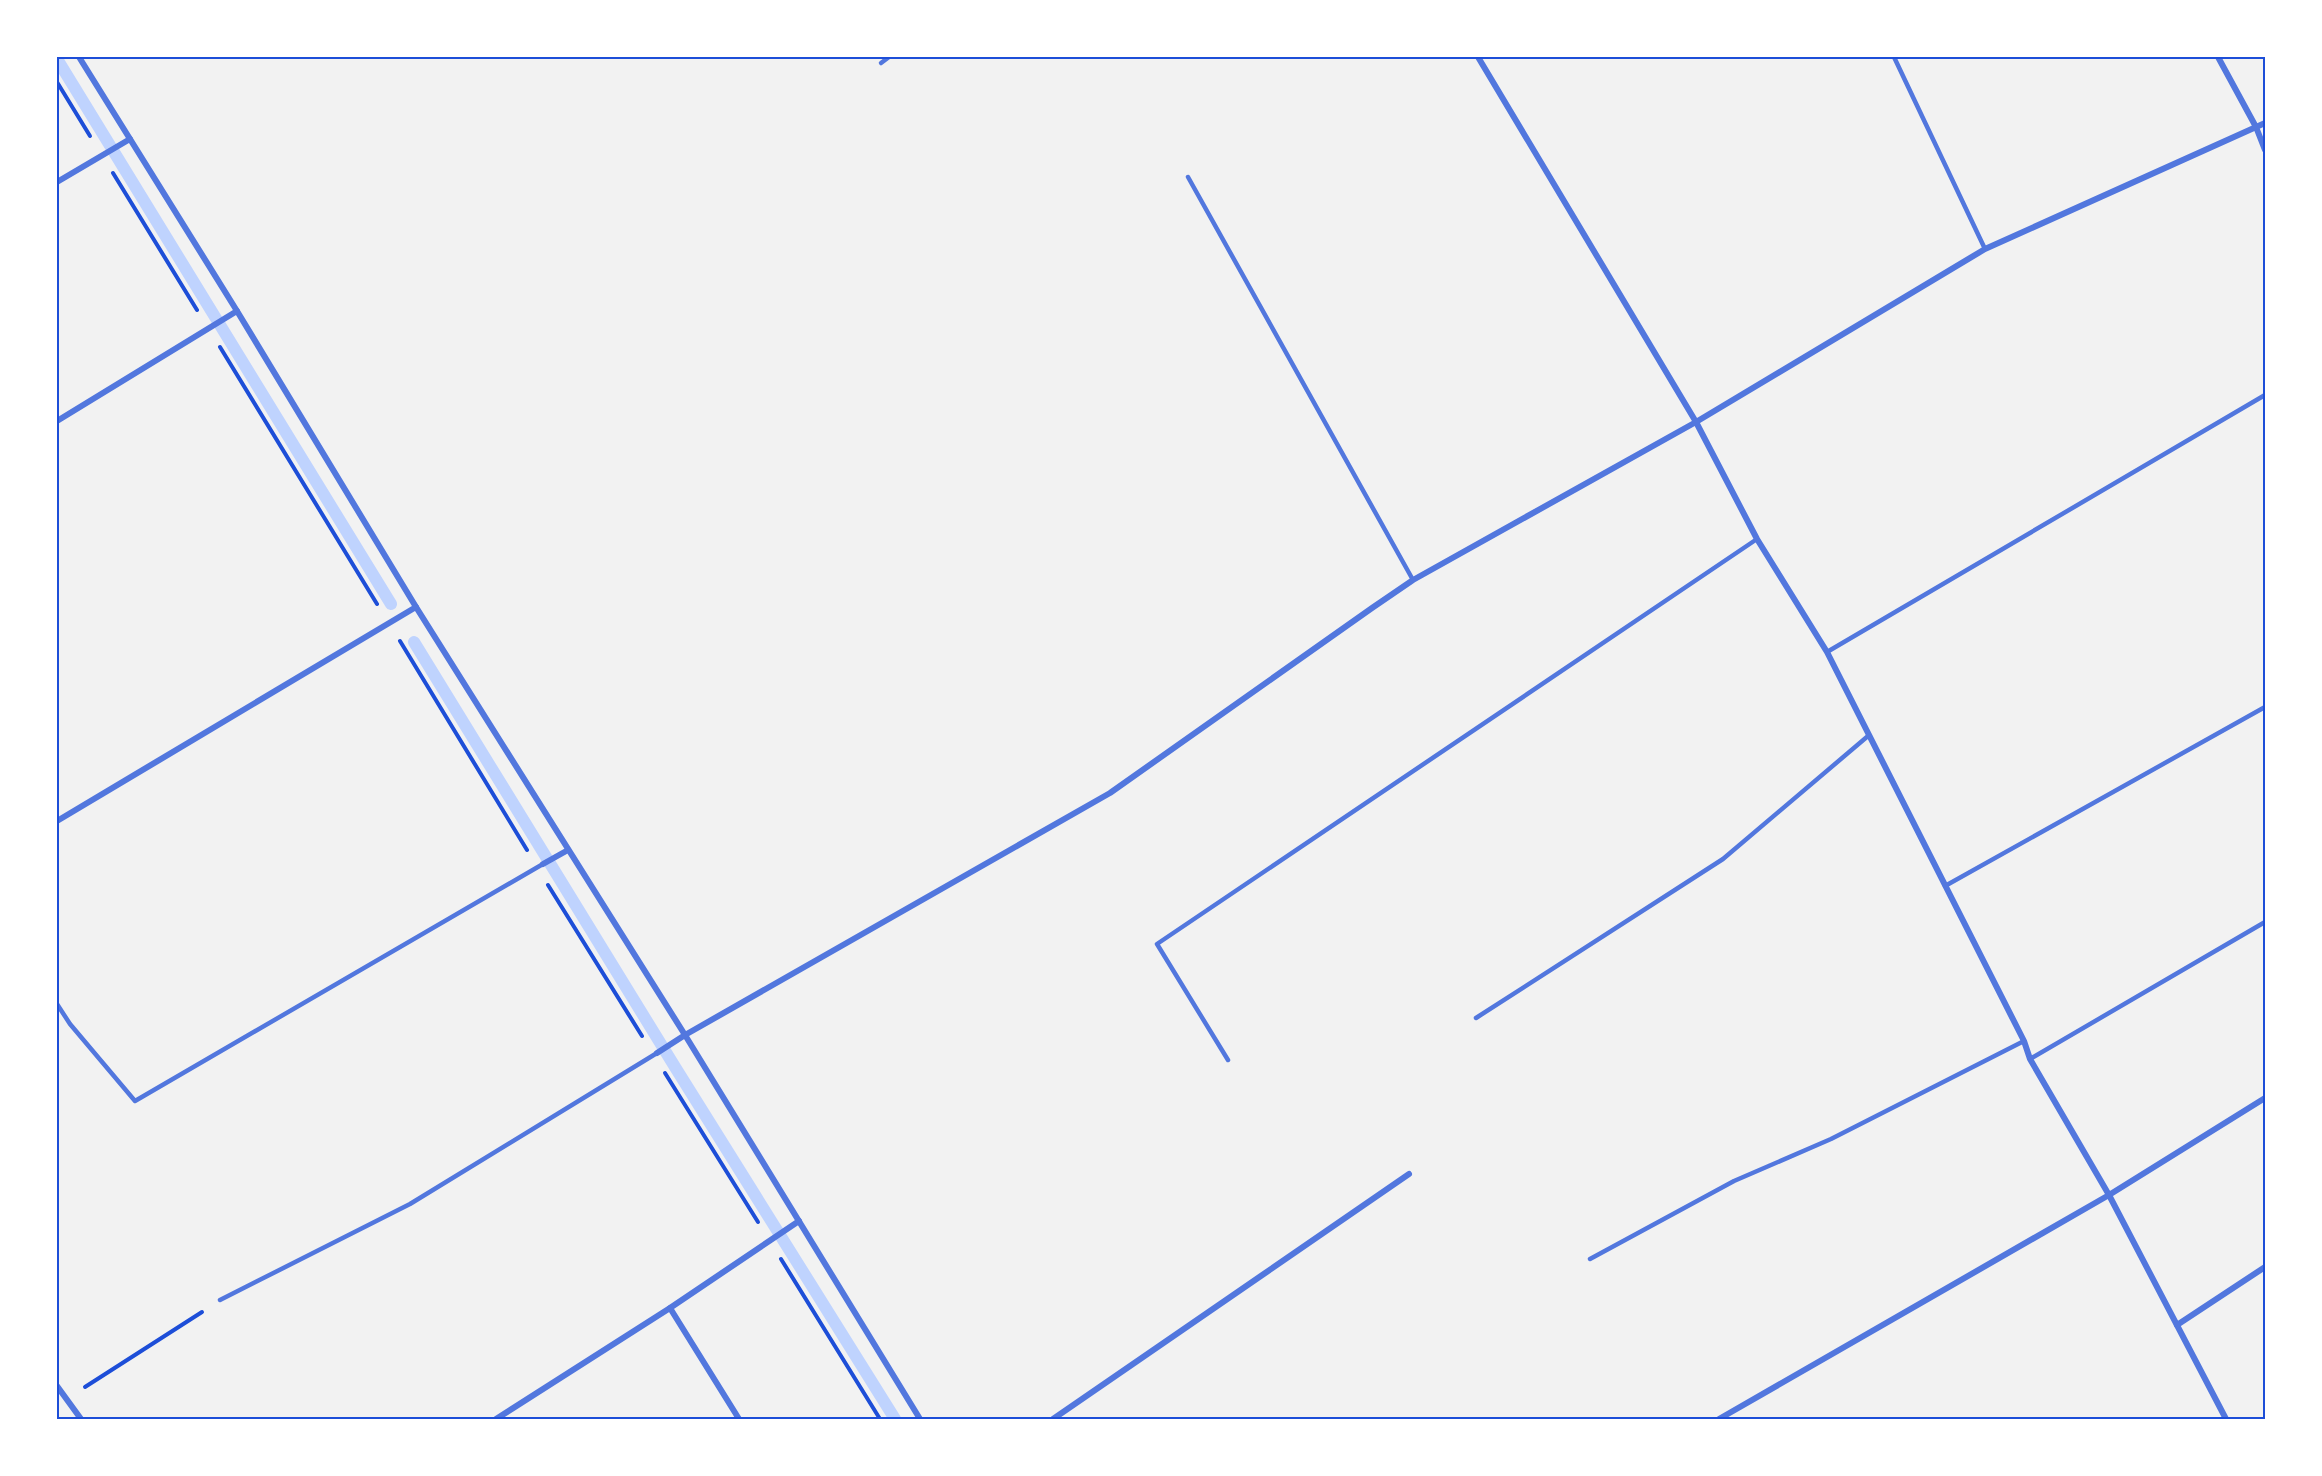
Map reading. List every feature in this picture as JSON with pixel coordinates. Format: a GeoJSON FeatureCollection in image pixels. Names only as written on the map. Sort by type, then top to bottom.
{"type":"FeatureCollection","features":[{"type":"Feature","properties":{"kind":"street"},"geometry":{"type":"LineString","coordinates":[[79,57],[237,310],[416,607],[685,1035],[920,1419]]}},
{"type":"Feature","properties":{"kind":"street"},"geometry":{"type":"LineString","coordinates":[[1478,57],[1696,422],[1757,539],[1827,652],[2024,1041],[2030,1059],[2109,1195],[2226,1419]]}},
{"type":"Feature","properties":{"kind":"street"},"geometry":{"type":"LineString","coordinates":[[2218,57],[2256,128],[2265,150]]}},
{"type":"Feature","properties":{"kind":"street"},"geometry":{"type":"LineString","coordinates":[[656,1054],[685,1035],[1110,793],[1413,580],[1696,422],[1985,249],[2265,123]]}},
{"type":"Feature","properties":{"kind":"street"},"geometry":{"type":"LineString","coordinates":[[57,182],[130,139]]}},
{"type":"Feature","properties":{"kind":"street"},"geometry":{"type":"LineString","coordinates":[[57,421],[209,330],[237,310]]}},
{"type":"Feature","properties":{"kind":"street"},"geometry":{"type":"LineString","coordinates":[[57,821],[416,607]]}},
{"type":"Feature","properties":{"kind":"street"},"geometry":{"type":"LineString","coordinates":[[540,866],[568,850]]}},
{"type":"Feature","properties":{"kind":"street"},"geometry":{"type":"LineString","coordinates":[[1719,1419],[2109,1195],[2265,1098]]}},
{"type":"Feature","properties":{"kind":"street"},"geometry":{"type":"LineString","coordinates":[[1053,1419],[1408,1174]]}},
{"type":"Feature","properties":{"kind":"street"},"geometry":{"type":"LineString","coordinates":[[496,1419],[670,1308],[799,1221]]}},
{"type":"Feature","properties":{"kind":"street"},"geometry":{"type":"LineString","coordinates":[[2177,1325],[2265,1267]]}},
{"type":"Feature","properties":{"kind":"street"},"geometry":{"type":"LineString","coordinates":[[670,1308],[738,1419]]}},
{"type":"Feature","properties":{"kind":"street"},"geometry":{"type":"LineString","coordinates":[[57,1387],[81,1419]]}},
{"type":"Feature","properties":{"kind":"lane"},"geometry":{"type":"LineString","coordinates":[[881,63],[890,57]]}},
{"type":"Feature","properties":{"kind":"lane"},"geometry":{"type":"LineString","coordinates":[[1894,57],[1985,249]]}},
{"type":"Feature","properties":{"kind":"lane"},"geometry":{"type":"LineString","coordinates":[[1188,177],[1413,580]]}},
{"type":"Feature","properties":{"kind":"lane"},"geometry":{"type":"LineString","coordinates":[[1827,652],[2265,395]]}},
{"type":"Feature","properties":{"kind":"lane"},"geometry":{"type":"LineString","coordinates":[[1228,1060],[1157,944],[1757,539]]}},
{"type":"Feature","properties":{"kind":"lane"},"geometry":{"type":"LineString","coordinates":[[1945,886],[2265,707]]}},
{"type":"Feature","properties":{"kind":"lane"},"geometry":{"type":"LineString","coordinates":[[1476,1018],[1723,859],[1868,736]]}},
{"type":"Feature","properties":{"kind":"lane"},"geometry":{"type":"LineString","coordinates":[[57,1004],[70,1024],[135,1101],[540,866]]}},
{"type":"Feature","properties":{"kind":"lane"},"geometry":{"type":"LineString","coordinates":[[2030,1059],[2265,922]]}},
{"type":"Feature","properties":{"kind":"lane"},"geometry":{"type":"LineString","coordinates":[[1590,1259],[1734,1181],[1831,1139],[2024,1041]]}},
{"type":"Feature","properties":{"kind":"lane"},"geometry":{"type":"LineString","coordinates":[[220,1300],[410,1204],[656,1054]]}},
{"type":"Feature","properties":{"kind":"path"},"geometry":{"type":"LineString","coordinates":[[57,82],[880,1419]]}},
{"type":"Feature","properties":{"kind":"path"},"geometry":{"type":"LineString","coordinates":[[68,1400],[98,1377],[220,1300]]}},
{"type":"Feature","properties":{"kind":"waterway"},"geometry":{"type":"LineString","coordinates":[[57,59],[391,604]]}},
{"type":"Feature","properties":{"kind":"waterway"},"geometry":{"type":"LineString","coordinates":[[414,642],[895,1419]]}}]}
